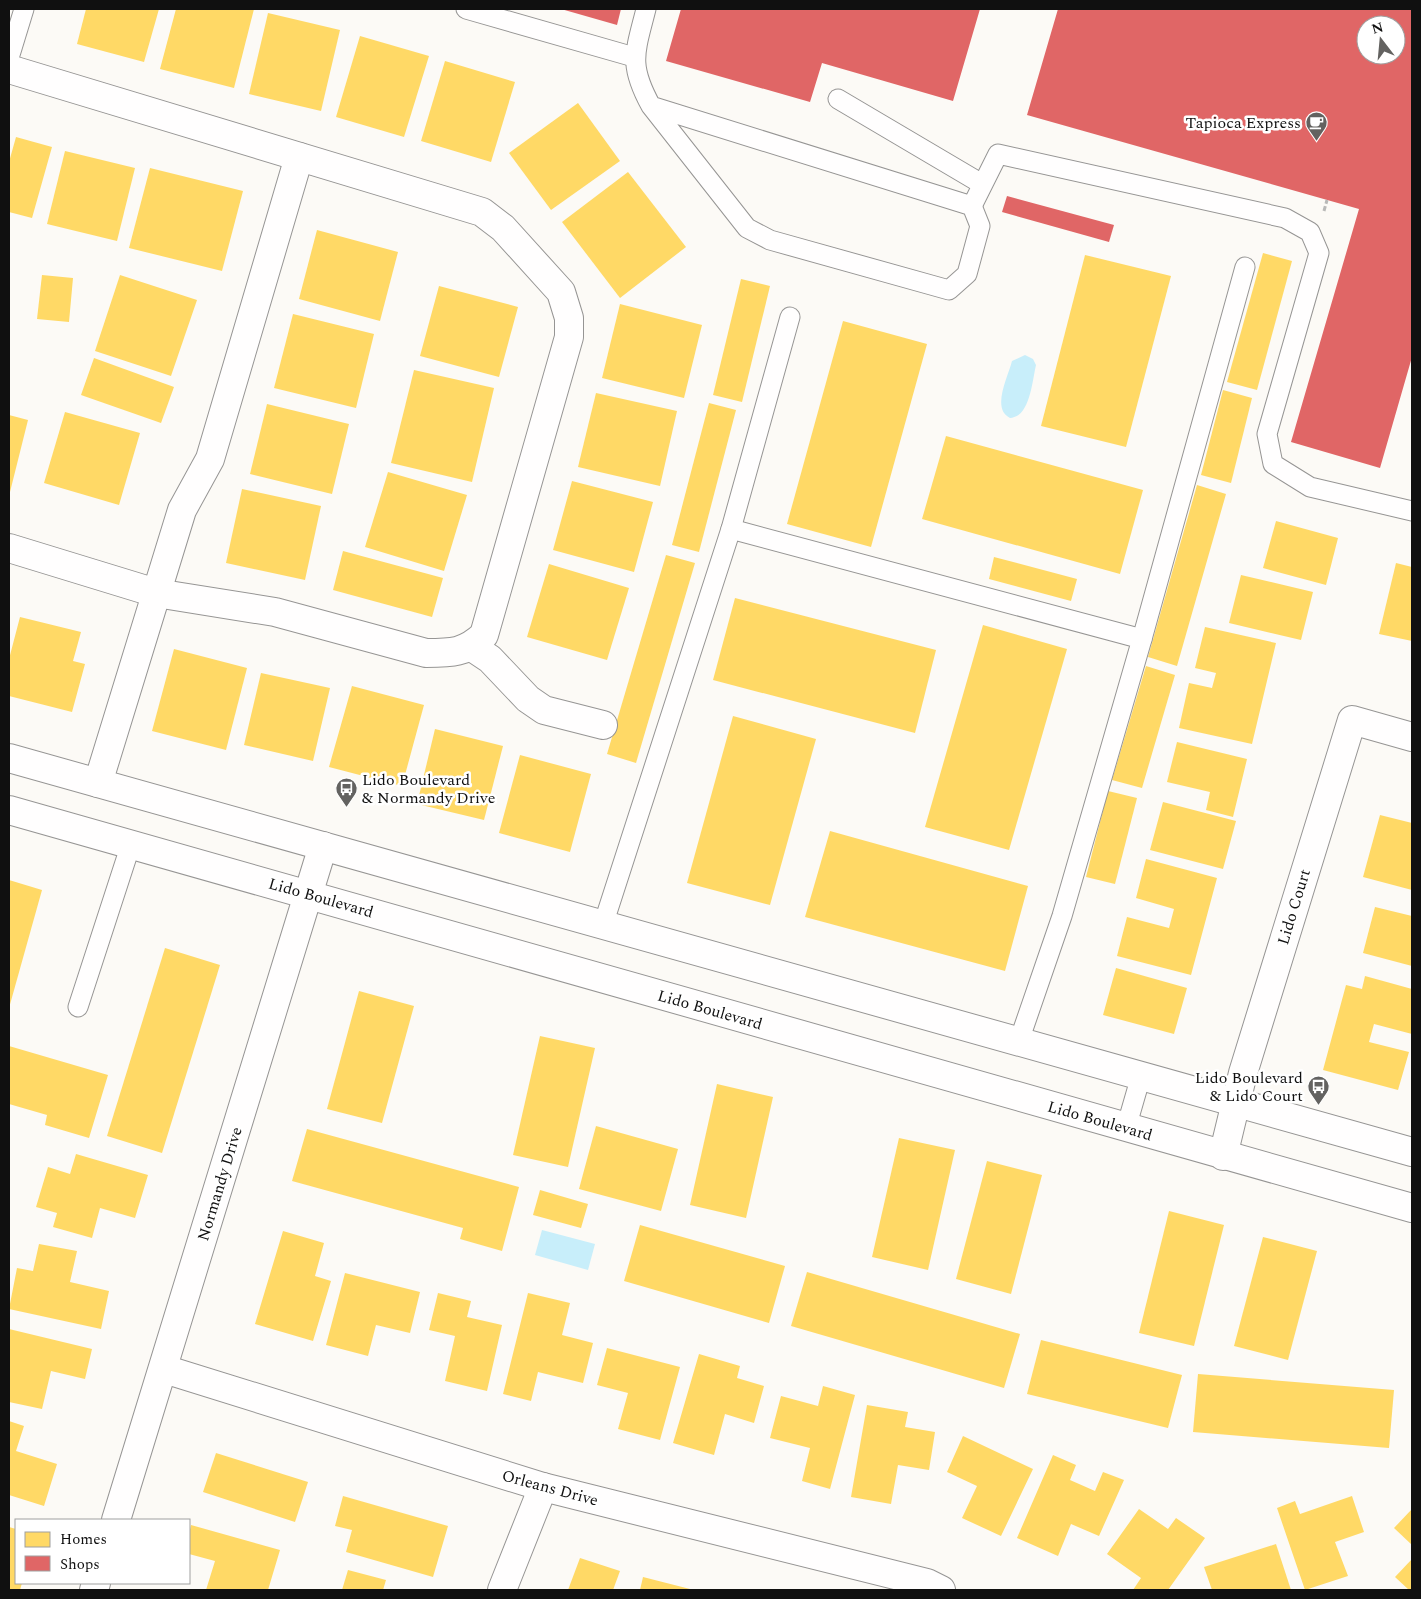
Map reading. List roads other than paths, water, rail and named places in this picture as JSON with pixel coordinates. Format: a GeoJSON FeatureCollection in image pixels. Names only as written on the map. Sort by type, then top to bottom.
{"type":"FeatureCollection","features":[{"type":"Feature","properties":{"kind":"street"},"geometry":{"type":"LineString","coordinates":[[9,69],[482,212],[503,228],[561,292],[569,318],[569,337],[484,635],[472,647],[452,653],[426,653],[275,612],[156,593],[9,548]]}},
{"type":"Feature","properties":{"kind":"street"},"geometry":{"type":"LineString","coordinates":[[98,783],[182,510],[210,460],[298,157]]}},
{"type":"Feature","properties":{"kind":"street"},"geometry":{"type":"LineString","coordinates":[[472,647],[490,659],[528,699],[544,710],[603,725]]}},
{"type":"Feature","properties":{"kind":"street","name":"Lido Court"},"geometry":{"type":"LineString","coordinates":[[1223,1156],[1254,1036],[1352,720],[1412,737]]}},
{"type":"Feature","properties":{"kind":"street"},"geometry":{"type":"LineString","coordinates":[[9,758],[1412,1152]]}},
{"type":"Feature","properties":{"kind":"street","name":"Lido Boulevard"},"geometry":{"type":"LineString","coordinates":[[9,810],[1223,1156],[1412,1208]]}},
{"type":"Feature","properties":{"kind":"street","name":"Normandy Drive"},"geometry":{"type":"LineString","coordinates":[[116,1519],[324,846]]}},
{"type":"Feature","properties":{"kind":"street","name":"Orleans Drive"},"geometry":{"type":"LineString","coordinates":[[164,1368],[543,1487],[927,1583],[941,1590]]}},
{"type":"Feature","properties":{"kind":"street"},"geometry":{"type":"LineString","coordinates":[[502,1590],[543,1487]]}},
{"type":"Feature","properties":{"kind":"lane"},"geometry":{"type":"LineString","coordinates":[[9,58],[24,9]]}},
{"type":"Feature","properties":{"kind":"lane"},"geometry":{"type":"LineString","coordinates":[[466,9],[634,57]]}},
{"type":"Feature","properties":{"kind":"lane"},"geometry":{"type":"LineString","coordinates":[[646,9],[634,57],[639,85],[651,106],[747,228],[770,240],[949,290],[967,274],[970,266],[980,226],[972,206],[998,154],[1285,218],[1310,232],[1319,253],[1267,434],[1273,464],[1310,487],[1412,511]]}},
{"type":"Feature","properties":{"kind":"lane"},"geometry":{"type":"LineString","coordinates":[[838,99],[982,184]]}},
{"type":"Feature","properties":{"kind":"lane"},"geometry":{"type":"LineString","coordinates":[[651,106],[972,206]]}},
{"type":"Feature","properties":{"kind":"lane"},"geometry":{"type":"LineString","coordinates":[[1020,1041],[1062,916],[1142,639],[1245,267]]}},
{"type":"Feature","properties":{"kind":"lane"},"geometry":{"type":"LineString","coordinates":[[603,925],[731,529],[790,317]]}},
{"type":"Feature","properties":{"kind":"lane"},"geometry":{"type":"LineString","coordinates":[[731,529],[1142,639]]}},
{"type":"Feature","properties":{"kind":"lane"},"geometry":{"type":"LineString","coordinates":[[78,1007],[131,844]]}},
{"type":"Feature","properties":{"kind":"lane"},"geometry":{"type":"LineString","coordinates":[[1126,1128],[1141,1076]]}},
{"type":"Feature","properties":{"kind":"water"},"geometry":{"type":"Polygon","coordinates":[[[1025,355],[1033,359],[1036,365],[1029,398],[1022,412],[1010,418],[1004,414],[1002,408],[1002,392],[1012,361],[1025,355]]]}},
{"type":"Feature","properties":{"kind":"water"},"geometry":{"type":"Polygon","coordinates":[[[542,1230],[595,1244],[588,1270],[535,1255],[542,1230]]]}},
{"type":"Feature","properties":{"kind":"place","name":"Tapioca Express"},"geometry":{"type":"Point","coordinates":[1317,142]}},
{"type":"Feature","properties":{"kind":"place","name":"Lido Boulevard & Normandy Drive"},"geometry":{"type":"Point","coordinates":[346,808]}},
{"type":"Feature","properties":{"kind":"place","name":"Lido Boulevard & Lido Court"},"geometry":{"type":"Point","coordinates":[1319,1106]}}]}
